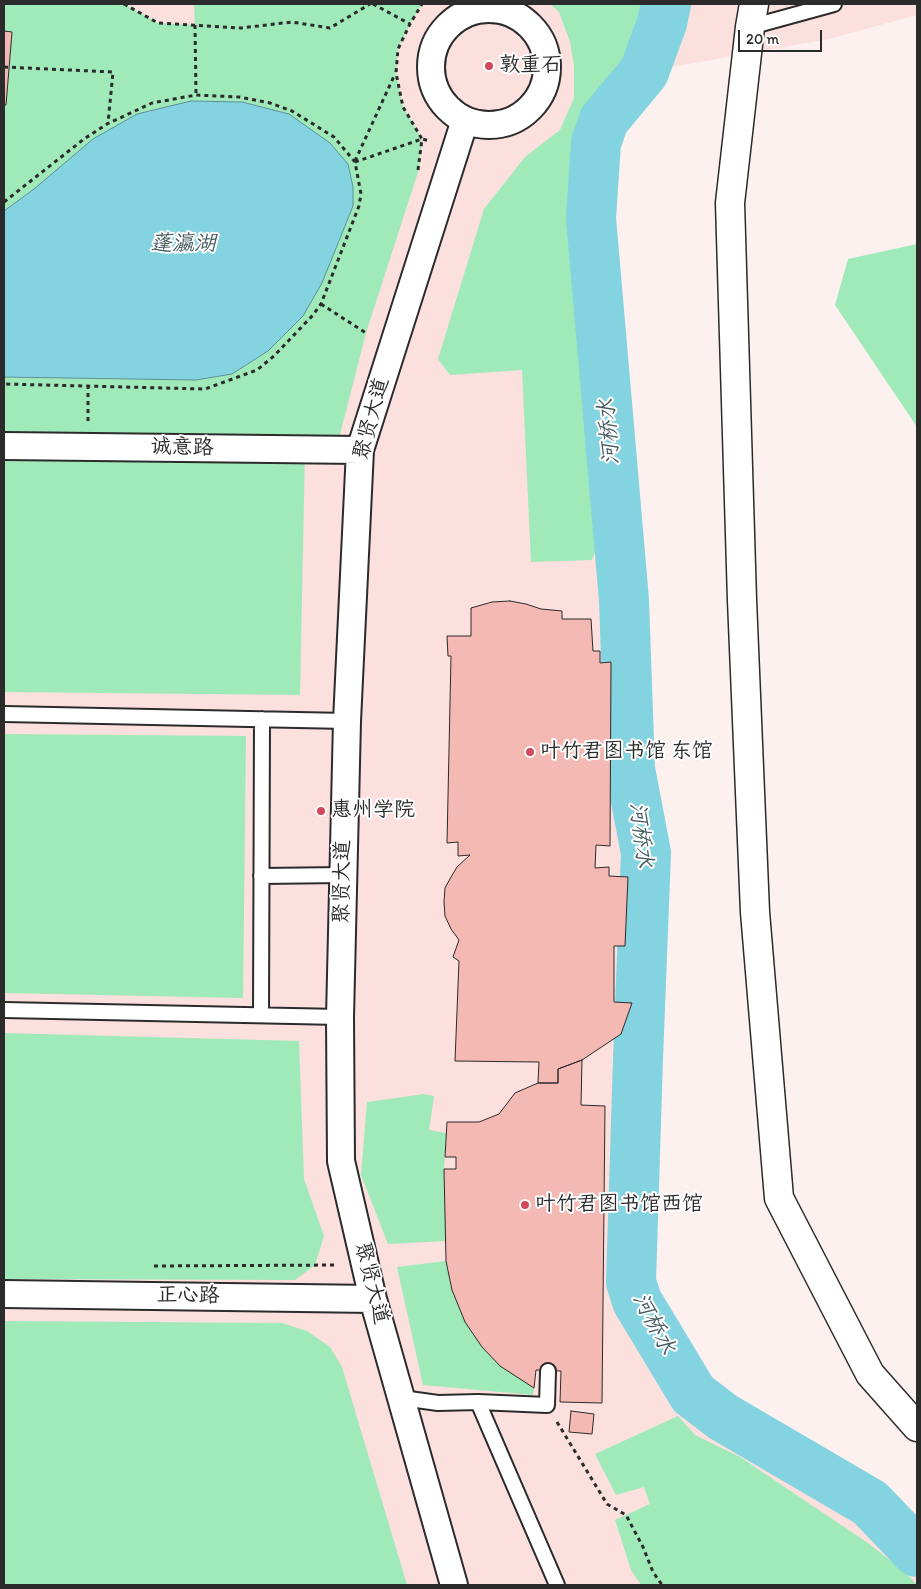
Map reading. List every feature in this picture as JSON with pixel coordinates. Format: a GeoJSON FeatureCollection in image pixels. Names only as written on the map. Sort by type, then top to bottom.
{"type":"FeatureCollection","features":[{"type":"Feature","properties":{"kind":"street"},"geometry":{"type":"LineString","coordinates":[[476,7],[500,10],[518,16],[533,29],[543,45],[547,65],[545,85],[535,102],[521,116],[503,124],[484,125],[465,120],[451,111],[440,99],[433,84],[431,67],[433,51],[440,35],[451,23],[476,7]]}},
{"type":"Feature","properties":{"kind":"street"},"geometry":{"type":"LineString","coordinates":[[752,15],[730,203],[730,223],[741,590],[755,902],[779,1198],[870,1374],[917,1426]]}},
{"type":"Feature","properties":{"kind":"street","name":"聚贤大道"},"geometry":{"type":"LineString","coordinates":[[454,1585],[373,1299],[341,1161],[340,1017],[347,721],[360,450],[465,120]]}},
{"type":"Feature","properties":{"kind":"street","name":"诚意路"},"geometry":{"type":"LineString","coordinates":[[4,446],[360,450]]}},
{"type":"Feature","properties":{"kind":"street","name":"正心路"},"geometry":{"type":"LineString","coordinates":[[4,1294],[373,1299]]}},
{"type":"Feature","properties":{"kind":"lane"},"geometry":{"type":"LineString","coordinates":[[752,15],[834,4]]}},
{"type":"Feature","properties":{"kind":"lane"},"geometry":{"type":"LineString","coordinates":[[4,714],[347,721]]}},
{"type":"Feature","properties":{"kind":"lane"},"geometry":{"type":"LineString","coordinates":[[261,1015],[262,719]]}},
{"type":"Feature","properties":{"kind":"lane"},"geometry":{"type":"LineString","coordinates":[[261,876],[343,875]]}},
{"type":"Feature","properties":{"kind":"lane"},"geometry":{"type":"LineString","coordinates":[[4,1010],[340,1017]]}},
{"type":"Feature","properties":{"kind":"lane"},"geometry":{"type":"LineString","coordinates":[[402,1398],[438,1403],[478,1402],[547,1405],[548,1371]]}},
{"type":"Feature","properties":{"kind":"lane"},"geometry":{"type":"LineString","coordinates":[[478,1402],[557,1585]]}},
{"type":"Feature","properties":{"kind":"path"},"geometry":{"type":"LineString","coordinates":[[124,4],[158,23],[241,28],[292,22],[330,28],[371,4],[410,24]]}},
{"type":"Feature","properties":{"kind":"path"},"geometry":{"type":"LineString","coordinates":[[416,178],[422,139],[404,107],[396,73],[398,49],[422,4]]}},
{"type":"Feature","properties":{"kind":"path"},"geometry":{"type":"LineString","coordinates":[[195,25],[196,95]]}},
{"type":"Feature","properties":{"kind":"path"},"geometry":{"type":"LineString","coordinates":[[4,67],[112,72],[108,124]]}},
{"type":"Feature","properties":{"kind":"path"},"geometry":{"type":"LineString","coordinates":[[355,162],[396,73]]}},
{"type":"Feature","properties":{"kind":"path"},"geometry":{"type":"LineString","coordinates":[[4,202],[84,139],[108,124],[152,103],[196,95],[239,97],[270,103],[292,111],[334,136],[355,162],[361,194],[359,206],[321,304],[274,356],[258,370],[205,389],[4,384]]}},
{"type":"Feature","properties":{"kind":"path"},"geometry":{"type":"LineString","coordinates":[[355,162],[422,139]]}},
{"type":"Feature","properties":{"kind":"path"},"geometry":{"type":"LineString","coordinates":[[321,304],[366,333],[369,324]]}},
{"type":"Feature","properties":{"kind":"path"},"geometry":{"type":"LineString","coordinates":[[88,386],[88,447]]}},
{"type":"Feature","properties":{"kind":"path"},"geometry":{"type":"LineString","coordinates":[[150,1266],[366,1265]]}},
{"type":"Feature","properties":{"kind":"path"},"geometry":{"type":"LineString","coordinates":[[556,1422],[607,1504],[626,1515],[643,1547],[652,1572],[662,1585]]}},
{"type":"Feature","properties":{"kind":"shaded area","name":"惠州学院"},"geometry":{"type":"Polygon","coordinates":[[[4,4],[917,4],[917,15],[829,39],[644,72],[604,120],[596,143],[591,218],[624,600],[630,769],[646,853],[631,1282],[637,1301],[693,1394],[723,1417],[870,1503],[917,1554],[917,1585],[4,1585],[4,4]]]}},
{"type":"Feature","properties":{"kind":"green space"},"geometry":{"type":"Polygon","coordinates":[[[4,4],[124,4],[158,23],[195,25],[194,4],[422,4],[398,49],[396,73],[403,107],[422,139],[419,169],[366,333],[336,450],[305,450],[300,695],[4,692],[4,4]]]}},
{"type":"Feature","properties":{"kind":"green space"},"geometry":{"type":"Polygon","coordinates":[[[550,4],[644,4],[631,61],[595,103],[583,135],[571,239],[579,343],[599,541],[592,560],[531,562],[522,370],[450,375],[438,359],[484,209],[525,157],[560,130],[574,98],[574,65],[570,42],[559,12],[550,4]]]}},
{"type":"Feature","properties":{"kind":"green space"},"geometry":{"type":"Polygon","coordinates":[[[917,244],[917,427],[835,305],[848,259],[917,244]]]}},
{"type":"Feature","properties":{"kind":"green space"},"geometry":{"type":"Polygon","coordinates":[[[4,734],[246,736],[243,998],[4,993],[4,734]]]}},
{"type":"Feature","properties":{"kind":"green space"},"geometry":{"type":"Polygon","coordinates":[[[4,1033],[299,1041],[304,1179],[324,1236],[315,1265],[295,1280],[4,1279],[4,1033]]]}},
{"type":"Feature","properties":{"kind":"green space"},"geometry":{"type":"Polygon","coordinates":[[[424,1094],[434,1096],[429,1130],[446,1133],[444,1169],[446,1241],[388,1244],[361,1175],[367,1102],[424,1094]]]}},
{"type":"Feature","properties":{"kind":"green space"},"geometry":{"type":"Polygon","coordinates":[[[446,1261],[452,1290],[465,1322],[482,1347],[500,1366],[534,1388],[533,1395],[423,1385],[397,1267],[446,1261]]]}},
{"type":"Feature","properties":{"kind":"green space"},"geometry":{"type":"Polygon","coordinates":[[[4,1321],[282,1323],[307,1331],[330,1347],[342,1367],[407,1585],[4,1585],[4,1321]]]}},
{"type":"Feature","properties":{"kind":"green space"},"geometry":{"type":"Polygon","coordinates":[[[678,1416],[695,1435],[740,1457],[868,1543],[905,1572],[917,1585],[641,1585],[631,1570],[615,1520],[650,1504],[644,1487],[616,1495],[595,1454],[678,1416]]]}},
{"type":"Feature","properties":{"kind":"water","name":"蓬瀛湖"},"geometry":{"type":"Polygon","coordinates":[[[191,101],[242,102],[289,114],[330,143],[348,164],[353,187],[353,206],[322,283],[303,316],[268,351],[232,374],[196,380],[4,377],[4,211],[34,189],[93,139],[137,114],[191,101]]]}},
{"type":"Feature","properties":{"kind":"building"},"geometry":{"type":"Polygon","coordinates":[[[4,31],[12,32],[6,105],[4,105],[4,31]]]}},
{"type":"Feature","properties":{"kind":"building","name":"叶竹君图书馆 东馆"},"geometry":{"type":"Polygon","coordinates":[[[510,601],[541,609],[562,611],[562,619],[591,619],[593,651],[600,651],[600,663],[611,662],[610,846],[596,845],[595,868],[609,867],[609,876],[628,877],[625,946],[614,946],[614,1002],[632,1003],[621,1034],[582,1060],[558,1069],[558,1083],[538,1083],[539,1062],[455,1061],[459,961],[453,957],[459,940],[445,916],[445,888],[457,867],[470,855],[458,856],[458,842],[447,843],[451,656],[448,656],[447,636],[471,636],[471,608],[492,602],[510,601]]]}},
{"type":"Feature","properties":{"kind":"building","name":"叶竹君图书馆西馆"},"geometry":{"type":"Polygon","coordinates":[[[582,1060],[581,1105],[605,1106],[602,1403],[560,1402],[561,1371],[536,1370],[534,1388],[500,1366],[482,1347],[465,1322],[452,1290],[446,1261],[444,1169],[456,1169],[456,1157],[445,1157],[447,1122],[479,1122],[499,1114],[515,1093],[538,1083],[558,1083],[558,1069],[582,1060]]]}},
{"type":"Feature","properties":{"kind":"building"},"geometry":{"type":"Polygon","coordinates":[[[571,1411],[594,1414],[592,1434],[569,1432],[571,1411]]]}},
{"type":"Feature","properties":{"kind":"waterway","name":"河桥水"},"geometry":{"type":"LineString","coordinates":[[666,4],[662,23],[644,72],[604,120],[596,143],[591,218],[624,600],[630,769],[646,853],[631,1282],[637,1301],[693,1394],[723,1417],[870,1503],[917,1552]]}},
{"type":"Feature","properties":{"kind":"place","name":"敦重石"},"geometry":{"type":"Point","coordinates":[489,66]}},
{"type":"Feature","properties":{"kind":"place","name":"叶竹君图书馆 东馆"},"geometry":{"type":"Point","coordinates":[530,752]}},
{"type":"Feature","properties":{"kind":"place","name":"惠州学院"},"geometry":{"type":"Point","coordinates":[321,811]}},
{"type":"Feature","properties":{"kind":"place","name":"叶竹君图书馆西馆"},"geometry":{"type":"Point","coordinates":[525,1205]}}]}
